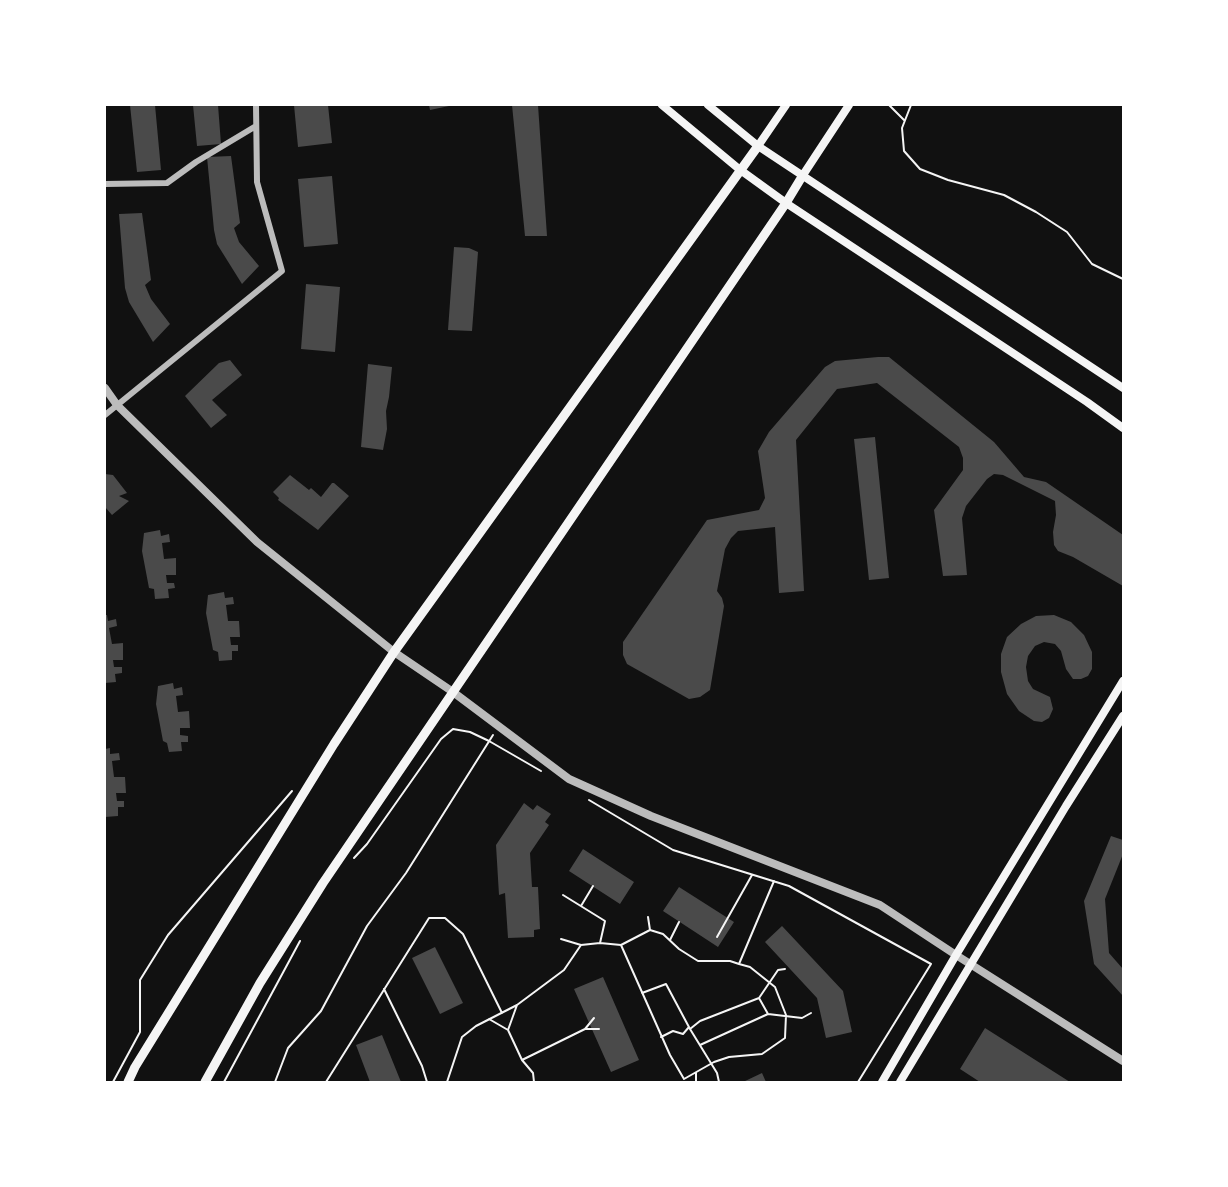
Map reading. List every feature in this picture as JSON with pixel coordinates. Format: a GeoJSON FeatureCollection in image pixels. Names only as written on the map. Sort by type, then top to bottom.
{"type":"FeatureCollection","features":[{"type":"Feature","properties":{"kind":"main road"},"geometry":{"type":"LineString","coordinates":[[662,105],[739,170],[786,203],[1077,395],[1123,428]]}},
{"type":"Feature","properties":{"kind":"main road"},"geometry":{"type":"LineString","coordinates":[[708,105],[758,146],[1123,388]]}},
{"type":"Feature","properties":{"kind":"main road"},"geometry":{"type":"LineString","coordinates":[[128,1082],[135,1067],[328,754],[394,652],[786,105]]}},
{"type":"Feature","properties":{"kind":"main road"},"geometry":{"type":"LineString","coordinates":[[205,1082],[260,983],[323,883],[786,203],[849,105]]}},
{"type":"Feature","properties":{"kind":"main road"},"geometry":{"type":"LineString","coordinates":[[882,1082],[1123,681]]}},
{"type":"Feature","properties":{"kind":"main road"},"geometry":{"type":"LineString","coordinates":[[900,1082],[1066,806],[1123,716]]}},
{"type":"Feature","properties":{"kind":"street"},"geometry":{"type":"LineString","coordinates":[[105,414],[282,271],[257,182],[256,105]]}},
{"type":"Feature","properties":{"kind":"street"},"geometry":{"type":"LineString","coordinates":[[105,184],[167,183],[196,162],[256,126]]}},
{"type":"Feature","properties":{"kind":"street"},"geometry":{"type":"LineString","coordinates":[[105,388],[117,405],[256,542],[394,652],[453,692],[569,779],[651,816],[880,905],[956,956],[1123,1061]]}},
{"type":"Feature","properties":{"kind":"path"},"geometry":{"type":"LineString","coordinates":[[889,105],[904,120]]}},
{"type":"Feature","properties":{"kind":"path"},"geometry":{"type":"LineString","coordinates":[[911,105],[902,128],[904,150],[920,169],[948,180],[1004,195],[1036,212],[1067,232],[1092,264],[1123,279]]}},
{"type":"Feature","properties":{"kind":"path"},"geometry":{"type":"LineString","coordinates":[[275,1082],[288,1048],[321,1011],[367,926],[406,873],[499,727]]}},
{"type":"Feature","properties":{"kind":"path"},"geometry":{"type":"LineString","coordinates":[[354,858],[367,844],[441,739],[453,729],[470,732],[489,741],[540,771]]}},
{"type":"Feature","properties":{"kind":"path"},"geometry":{"type":"LineString","coordinates":[[113,1082],[140,1032],[140,980],[162,944],[297,784]]}},
{"type":"Feature","properties":{"kind":"path"},"geometry":{"type":"LineString","coordinates":[[581,795],[673,850],[789,886],[931,964],[858,1082]]}},
{"type":"Feature","properties":{"kind":"path"},"geometry":{"type":"LineString","coordinates":[[717,938],[752,875]]}},
{"type":"Feature","properties":{"kind":"path"},"geometry":{"type":"LineString","coordinates":[[739,964],[774,881]]}},
{"type":"Feature","properties":{"kind":"path"},"geometry":{"type":"LineString","coordinates":[[581,906],[593,886]]}},
{"type":"Feature","properties":{"kind":"path"},"geometry":{"type":"LineString","coordinates":[[563,895],[605,921],[600,943]]}},
{"type":"Feature","properties":{"kind":"path"},"geometry":{"type":"LineString","coordinates":[[648,917],[650,930]]}},
{"type":"Feature","properties":{"kind":"path"},"geometry":{"type":"LineString","coordinates":[[326,1082],[429,918],[446,918],[463,934],[502,1013]]}},
{"type":"Feature","properties":{"kind":"path"},"geometry":{"type":"LineString","coordinates":[[670,940],[680,922]]}},
{"type":"Feature","properties":{"kind":"path"},"geometry":{"type":"LineString","coordinates":[[561,939],[581,945],[600,943],[621,945],[650,930],[663,934],[698,960],[730,961],[750,967],[775,987],[786,1015],[785,1038],[762,1054],[729,1057],[712,1063],[684,1079],[661,1037],[621,945]]}},
{"type":"Feature","properties":{"kind":"path"},"geometry":{"type":"LineString","coordinates":[[224,1082],[301,940]]}},
{"type":"Feature","properties":{"kind":"path"},"geometry":{"type":"LineString","coordinates":[[447,1082],[462,1036],[476,1026],[517,1005],[564,970],[581,945]]}},
{"type":"Feature","properties":{"kind":"path"},"geometry":{"type":"LineString","coordinates":[[661,1037],[673,1031],[683,1034],[700,1021],[759,998],[778,970],[785,969]]}},
{"type":"Feature","properties":{"kind":"path"},"geometry":{"type":"LineString","coordinates":[[642,993],[666,984],[712,1063],[718,1082]]}},
{"type":"Feature","properties":{"kind":"path"},"geometry":{"type":"LineString","coordinates":[[384,989],[413,1047],[427,1082]]}},
{"type":"Feature","properties":{"kind":"path"},"geometry":{"type":"LineString","coordinates":[[759,998],[768,1014]]}},
{"type":"Feature","properties":{"kind":"path"},"geometry":{"type":"LineString","coordinates":[[508,1030],[517,1005]]}},
{"type":"Feature","properties":{"kind":"path"},"geometry":{"type":"LineString","coordinates":[[700,1045],[768,1014],[802,1018],[811,1013]]}},
{"type":"Feature","properties":{"kind":"path"},"geometry":{"type":"LineString","coordinates":[[522,1060],[585,1029],[594,1018]]}},
{"type":"Feature","properties":{"kind":"path"},"geometry":{"type":"LineString","coordinates":[[489,1019],[508,1030],[522,1060],[533,1073],[534,1082]]}},
{"type":"Feature","properties":{"kind":"path"},"geometry":{"type":"LineString","coordinates":[[585,1029],[599,1029]]}},
{"type":"Feature","properties":{"kind":"path"},"geometry":{"type":"LineString","coordinates":[[696,1072],[696,1082]]}},
{"type":"Feature","properties":{"kind":"building"},"geometry":{"type":"Polygon","coordinates":[[[130,105],[155,105],[161,170],[137,172],[130,105]]]}},
{"type":"Feature","properties":{"kind":"building"},"geometry":{"type":"Polygon","coordinates":[[[193,105],[218,105],[221,144],[197,146],[193,105]]]}},
{"type":"Feature","properties":{"kind":"building"},"geometry":{"type":"Polygon","coordinates":[[[294,105],[328,105],[332,143],[298,147],[294,105]]]}},
{"type":"Feature","properties":{"kind":"building"},"geometry":{"type":"Polygon","coordinates":[[[429,105],[449,105],[449,106],[430,110],[429,105]]]}},
{"type":"Feature","properties":{"kind":"building"},"geometry":{"type":"Polygon","coordinates":[[[512,105],[538,105],[547,236],[525,236],[512,105]]]}},
{"type":"Feature","properties":{"kind":"building"},"geometry":{"type":"Polygon","coordinates":[[[231,156],[240,223],[234,228],[239,242],[259,266],[242,284],[217,244],[207,157],[231,156]]]}},
{"type":"Feature","properties":{"kind":"building"},"geometry":{"type":"Polygon","coordinates":[[[332,176],[338,244],[304,247],[298,179],[332,176]]]}},
{"type":"Feature","properties":{"kind":"building"},"geometry":{"type":"Polygon","coordinates":[[[142,213],[151,280],[145,285],[151,299],[170,324],[153,342],[129,302],[125,288],[119,214],[142,213]]]}},
{"type":"Feature","properties":{"kind":"building"},"geometry":{"type":"Polygon","coordinates":[[[454,247],[469,248],[478,252],[472,331],[448,330],[454,247]]]}},
{"type":"Feature","properties":{"kind":"building"},"geometry":{"type":"Polygon","coordinates":[[[306,284],[340,287],[335,352],[301,349],[306,284]]]}},
{"type":"Feature","properties":{"kind":"building"},"geometry":{"type":"Polygon","coordinates":[[[889,357],[994,442],[1024,477],[1046,482],[1123,535],[1123,586],[1073,557],[1058,551],[1054,545],[1053,532],[1056,515],[1055,501],[1003,475],[994,474],[987,479],[966,506],[962,518],[967,575],[943,576],[934,510],[963,470],[963,458],[959,447],[877,383],[837,389],[796,440],[804,591],[779,593],[775,527],[738,531],[725,549],[717,591],[724,606],[710,690],[700,697],[689,699],[627,664],[623,655],[623,642],[707,520],[759,510],[765,498],[758,451],[769,432],[825,367],[835,361],[889,357]]]}},
{"type":"Feature","properties":{"kind":"building"},"geometry":{"type":"Polygon","coordinates":[[[230,360],[242,375],[212,400],[227,415],[211,428],[185,396],[219,363],[230,360]]]}},
{"type":"Feature","properties":{"kind":"building"},"geometry":{"type":"Polygon","coordinates":[[[368,364],[392,367],[383,450],[361,447],[368,364]]]}},
{"type":"Feature","properties":{"kind":"building"},"geometry":{"type":"Polygon","coordinates":[[[875,437],[889,578],[869,580],[854,439],[875,437]]]}},
{"type":"Feature","properties":{"kind":"building"},"geometry":{"type":"Polygon","coordinates":[[[105,474],[113,475],[127,493],[119,496],[129,501],[112,515],[105,507],[105,474]]]}},
{"type":"Feature","properties":{"kind":"building"},"geometry":{"type":"Polygon","coordinates":[[[290,475],[321,497],[332,483],[349,496],[318,530],[278,500],[279,498],[273,492],[290,475]]]}},
{"type":"Feature","properties":{"kind":"building"},"geometry":{"type":"Polygon","coordinates":[[[160,530],[161,536],[169,534],[170,542],[162,543],[164,559],[176,558],[176,575],[166,575],[167,583],[174,583],[175,588],[168,589],[169,598],[155,599],[154,589],[149,588],[142,551],[144,533],[160,530]]]}},
{"type":"Feature","properties":{"kind":"building"},"geometry":{"type":"Polygon","coordinates":[[[224,592],[225,598],[233,597],[234,604],[226,605],[228,621],[239,621],[240,637],[230,637],[231,645],[238,645],[238,651],[232,651],[232,660],[219,661],[218,652],[213,650],[206,613],[208,595],[224,592]]]}},
{"type":"Feature","properties":{"kind":"building"},"geometry":{"type":"Polygon","coordinates":[[[105,615],[108,621],[116,619],[117,626],[109,628],[112,644],[123,643],[123,660],[113,660],[114,667],[122,667],[122,673],[115,674],[116,682],[105,683],[105,615]]]}},
{"type":"Feature","properties":{"kind":"building"},"geometry":{"type":"Polygon","coordinates":[[[1054,615],[1071,622],[1084,635],[1092,652],[1092,669],[1088,676],[1073,679],[1066,669],[1061,651],[1055,644],[1044,642],[1035,646],[1028,656],[1026,667],[1028,681],[1033,689],[1050,697],[1053,709],[1049,718],[1042,722],[1034,721],[1019,711],[1007,694],[1001,672],[1001,654],[1007,637],[1021,624],[1036,616],[1054,615]]]}},
{"type":"Feature","properties":{"kind":"building"},"geometry":{"type":"Polygon","coordinates":[[[173,683],[174,689],[182,687],[183,695],[176,696],[178,712],[189,711],[190,728],[180,728],[180,735],[188,736],[188,742],[181,742],[182,751],[169,752],[167,743],[163,741],[156,704],[158,686],[173,683]]]}},
{"type":"Feature","properties":{"kind":"building"},"geometry":{"type":"Polygon","coordinates":[[[110,748],[110,754],[119,753],[120,760],[112,761],[114,777],[125,777],[126,793],[116,793],[117,801],[124,801],[124,807],[118,807],[118,816],[105,817],[105,749],[110,748]]]}},
{"type":"Feature","properties":{"kind":"building"},"geometry":{"type":"Polygon","coordinates":[[[524,803],[533,810],[537,805],[551,814],[545,822],[549,825],[530,853],[532,887],[538,887],[540,929],[534,930],[534,937],[508,938],[505,893],[499,895],[496,845],[524,803]]]}},
{"type":"Feature","properties":{"kind":"building"},"geometry":{"type":"Polygon","coordinates":[[[1111,836],[1123,840],[1123,854],[1105,899],[1109,953],[1123,969],[1123,996],[1094,964],[1084,901],[1111,836]]]}},
{"type":"Feature","properties":{"kind":"building"},"geometry":{"type":"Polygon","coordinates":[[[583,849],[634,882],[620,904],[569,871],[583,849]]]}},
{"type":"Feature","properties":{"kind":"building"},"geometry":{"type":"Polygon","coordinates":[[[679,887],[734,922],[718,947],[663,911],[679,887]]]}},
{"type":"Feature","properties":{"kind":"building"},"geometry":{"type":"Polygon","coordinates":[[[782,926],[843,991],[852,1032],[826,1038],[817,998],[765,942],[782,926]]]}},
{"type":"Feature","properties":{"kind":"building"},"geometry":{"type":"Polygon","coordinates":[[[435,947],[463,1003],[440,1014],[412,958],[435,947]]]}},
{"type":"Feature","properties":{"kind":"building"},"geometry":{"type":"Polygon","coordinates":[[[603,977],[639,1060],[611,1072],[574,989],[603,977]]]}},
{"type":"Feature","properties":{"kind":"building"},"geometry":{"type":"Polygon","coordinates":[[[985,1028],[1070,1082],[980,1082],[960,1069],[985,1028]]]}},
{"type":"Feature","properties":{"kind":"building"},"geometry":{"type":"Polygon","coordinates":[[[382,1035],[401,1082],[370,1082],[356,1045],[382,1035]]]}},
{"type":"Feature","properties":{"kind":"building"},"geometry":{"type":"Polygon","coordinates":[[[762,1073],[766,1082],[743,1082],[762,1073]]]}}]}
